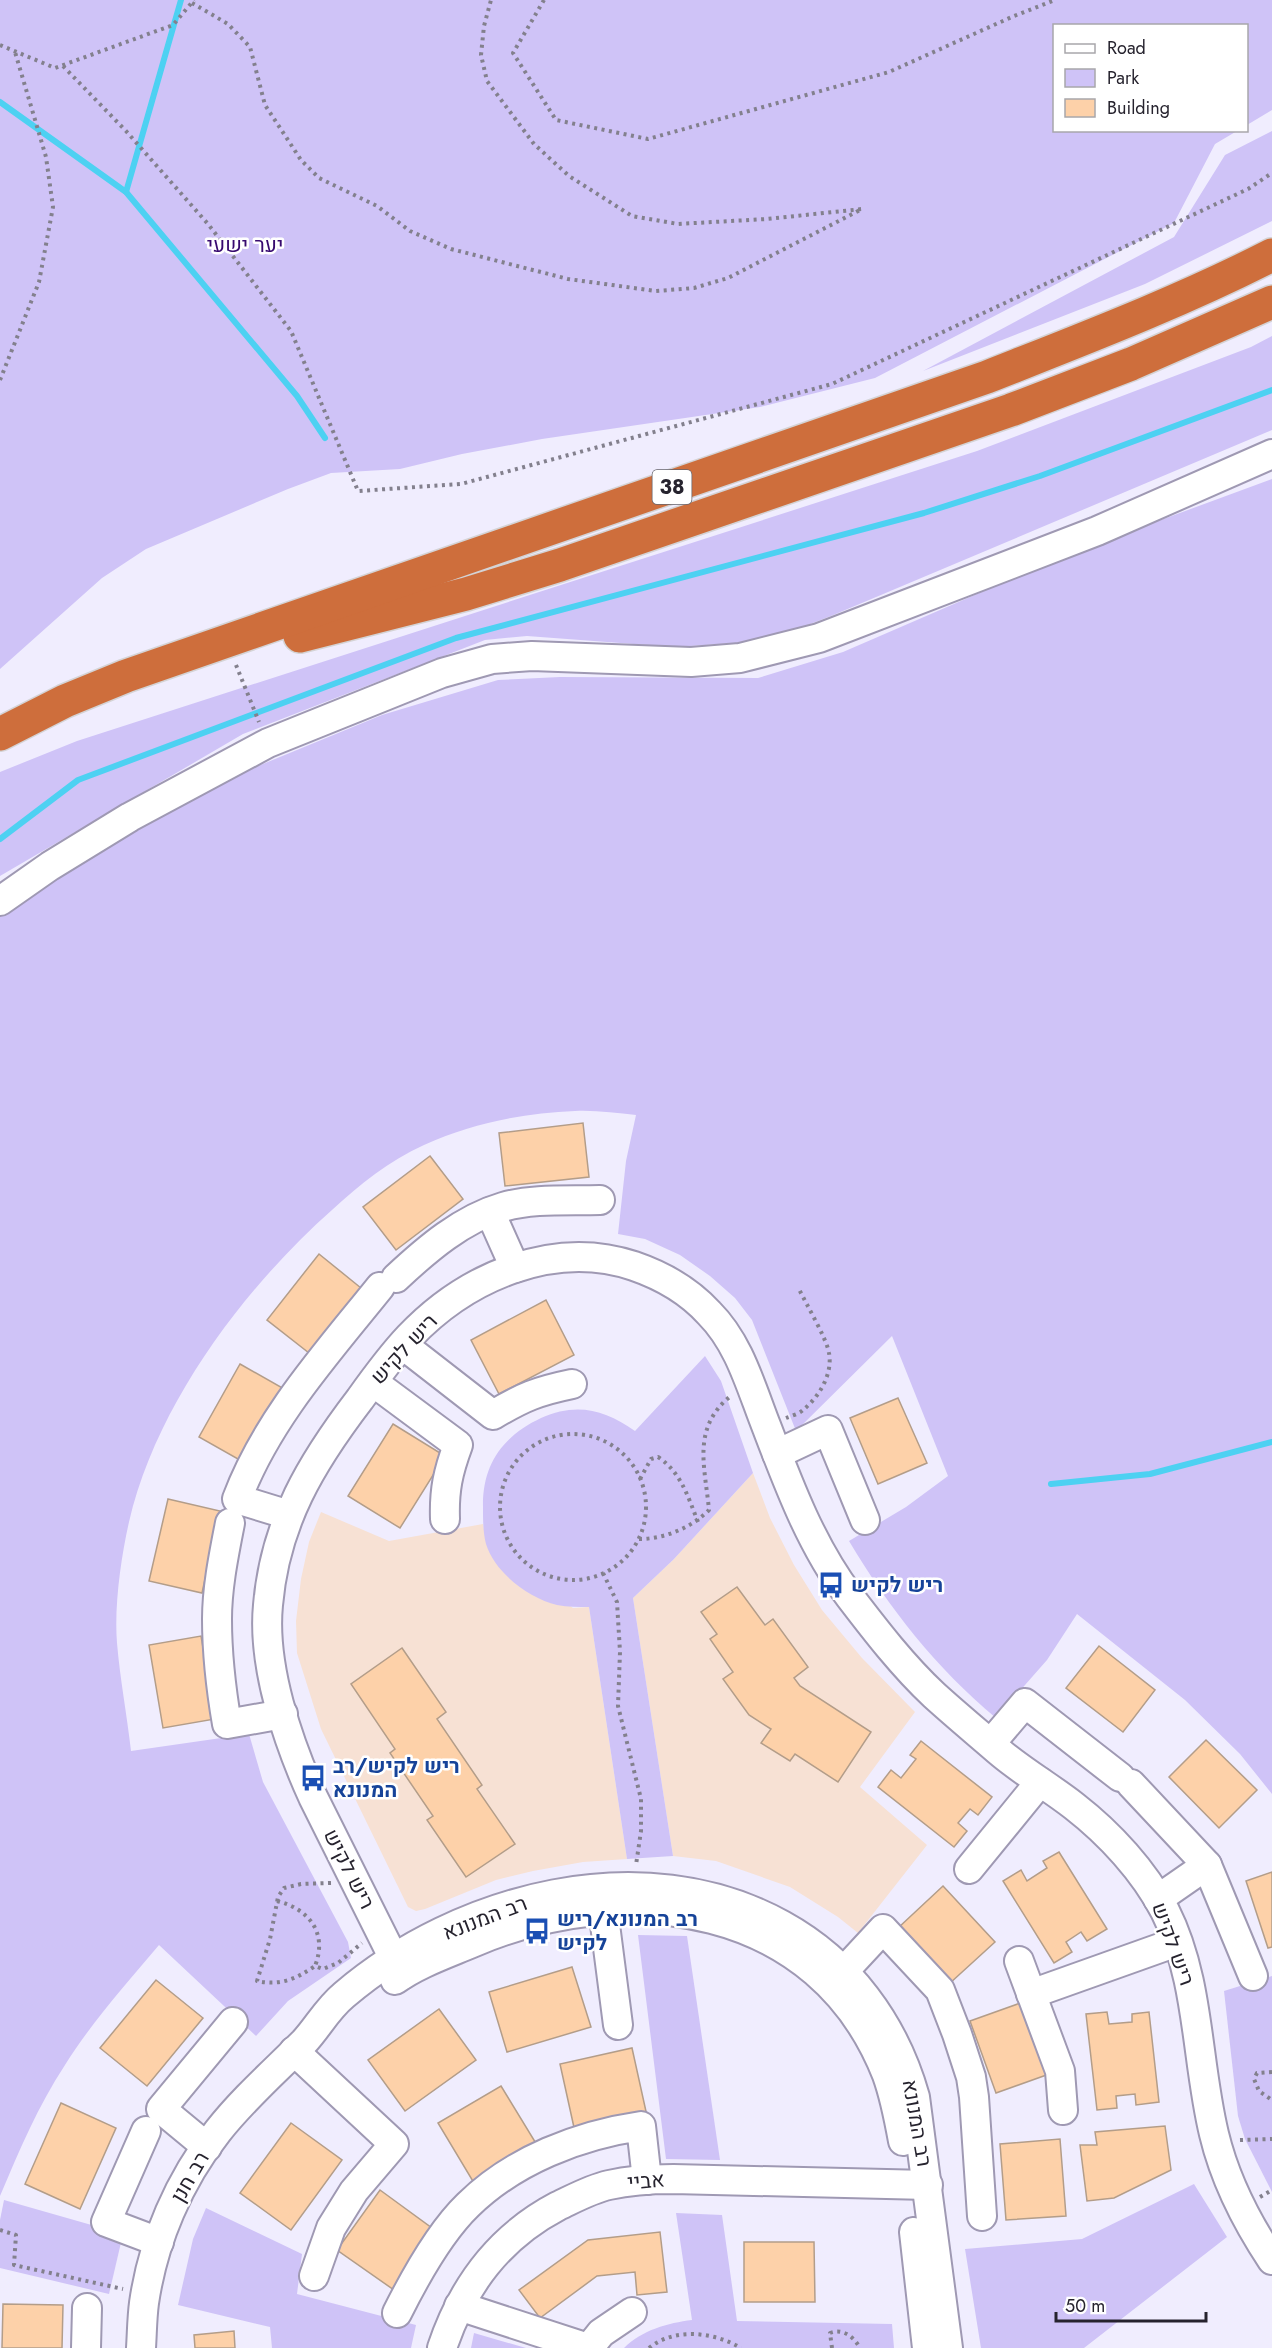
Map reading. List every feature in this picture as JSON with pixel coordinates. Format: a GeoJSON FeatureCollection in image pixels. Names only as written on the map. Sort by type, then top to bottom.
{"type":"FeatureCollection","features":[{"type":"Feature","properties":{"kind":"highway","name":"38"},"geometry":{"type":"LineString","coordinates":[[0,734],[64,701],[126,676],[987,377],[1117,326],[1272,255]]}},
{"type":"Feature","properties":{"kind":"highway","name":"38"},"geometry":{"type":"LineString","coordinates":[[64,701],[127,681],[231,653],[466,594],[560,565],[1011,410],[1131,364],[1272,302]]}},
{"type":"Feature","properties":{"kind":"street"},"geometry":{"type":"LineString","coordinates":[[0,901],[50,866],[130,817],[268,743],[442,673],[492,659],[532,656],[691,662],[740,658],[787,648],[819,638],[1097,531],[1272,454]]}},
{"type":"Feature","properties":{"kind":"street"},"geometry":{"type":"LineString","coordinates":[[289,1515],[237,1499],[264,1444],[301,1385],[388,1282],[444,1237],[505,1206],[529,1202],[600,1200]]}},
{"type":"Feature","properties":{"kind":"street"},"geometry":{"type":"LineString","coordinates":[[490,1212],[515,1268]]}},
{"type":"Feature","properties":{"kind":"street","name":"ריש לקיש"},"geometry":{"type":"LineString","coordinates":[[398,1967],[301,1771],[283,1714],[269,1649],[267,1608],[279,1544],[289,1515],[310,1469],[373,1382],[403,1345],[435,1314],[461,1294],[486,1280],[547,1258],[612,1259],[665,1278],[686,1291],[718,1322],[734,1346],[808,1528],[828,1565],[846,1592],[909,1669],[935,1696],[991,1743],[1106,1834],[1134,1865],[1158,1899],[1168,1917],[1188,1976],[1195,2009],[1206,2093],[1216,2141],[1236,2198],[1272,2260]]}},
{"type":"Feature","properties":{"kind":"street"},"geometry":{"type":"LineString","coordinates":[[403,1345],[494,1415],[519,1399],[540,1390],[572,1384]]}},
{"type":"Feature","properties":{"kind":"street"},"geometry":{"type":"LineString","coordinates":[[373,1382],[458,1445],[448,1472],[444,1492],[445,1519]]}},
{"type":"Feature","properties":{"kind":"street"},"geometry":{"type":"LineString","coordinates":[[777,1454],[828,1430],[865,1520]]}},
{"type":"Feature","properties":{"kind":"street"},"geometry":{"type":"LineString","coordinates":[[230,1523],[221,1572],[217,1617],[218,1662],[227,1724],[283,1714]]}},
{"type":"Feature","properties":{"kind":"street"},"geometry":{"type":"LineString","coordinates":[[991,1743],[1025,1703],[1125,1781],[1207,1865],[1253,1976]]}},
{"type":"Feature","properties":{"kind":"street"},"geometry":{"type":"LineString","coordinates":[[969,1869],[1040,1782]]}},
{"type":"Feature","properties":{"kind":"street"},"geometry":{"type":"LineString","coordinates":[[1158,1899],[1207,1865]]}},
{"type":"Feature","properties":{"kind":"street","name":"רב המנונא"},"geometry":{"type":"LineString","coordinates":[[398,1967],[452,1929],[522,1902],[588,1888],[633,1886],[682,1890],[741,1906],[795,1932],[844,1971],[868,1998],[884,2020],[908,2071],[915,2097],[927,2348]]}},
{"type":"Feature","properties":{"kind":"street","name":"רב המנונא"},"geometry":{"type":"LineString","coordinates":[[398,1967],[446,1954],[517,1926],[555,1916],[603,1909],[653,1908],[726,1923],[786,1950],[810,1967],[834,1991],[857,2020],[886,2074],[897,2105],[918,2185],[948,2348]]}},
{"type":"Feature","properties":{"kind":"street"},"geometry":{"type":"LineString","coordinates":[[603,1909],[618,2025]]}},
{"type":"Feature","properties":{"kind":"street"},"geometry":{"type":"LineString","coordinates":[[844,1971],[883,1929],[940,1990],[971,2077],[982,2216]]}},
{"type":"Feature","properties":{"kind":"street"},"geometry":{"type":"LineString","coordinates":[[1031,1994],[1177,1942]]}},
{"type":"Feature","properties":{"kind":"street"},"geometry":{"type":"LineString","coordinates":[[1019,1962],[1060,2071],[1063,2110]]}},
{"type":"Feature","properties":{"kind":"street","name":"רב חנן"},"geometry":{"type":"LineString","coordinates":[[141,2348],[145,2294],[150,2268],[168,2215],[189,2174],[207,2147],[245,2099],[300,2045],[324,2014],[342,1997],[398,1967]]}},
{"type":"Feature","properties":{"kind":"street"},"geometry":{"type":"LineString","coordinates":[[207,2147],[161,2109],[233,2022]]}},
{"type":"Feature","properties":{"kind":"street"},"geometry":{"type":"LineString","coordinates":[[300,2045],[394,2144],[354,2191],[331,2228],[314,2276]]}},
{"type":"Feature","properties":{"kind":"street"},"geometry":{"type":"LineString","coordinates":[[397,2313],[414,2281],[467,2206],[495,2182],[534,2159],[574,2142],[611,2130],[641,2126],[647,2180]]}},
{"type":"Feature","properties":{"kind":"street"},"geometry":{"type":"LineString","coordinates":[[146,2130],[106,2222],[159,2242]]}},
{"type":"Feature","properties":{"kind":"street","name":"אביי"},"geometry":{"type":"LineString","coordinates":[[441,2348],[459,2306],[494,2253],[518,2231],[578,2196],[607,2186],[647,2180],[918,2185]]}},
{"type":"Feature","properties":{"kind":"street"},"geometry":{"type":"LineString","coordinates":[[459,2306],[589,2348],[607,2328],[632,2313]]}},
{"type":"Feature","properties":{"kind":"street"},"geometry":{"type":"LineString","coordinates":[[86,2348],[87,2308]]}},
{"type":"Feature","properties":{"kind":"path"},"geometry":{"type":"LineString","coordinates":[[0,45],[55,68],[173,25],[193,2],[228,24],[250,47],[266,105],[301,160],[319,178],[377,206],[410,231],[451,249],[568,279],[656,291],[694,288],[728,278],[862,209],[767,219],[678,224],[632,216],[569,176],[534,144],[487,81],[482,55],[484,26],[491,0]]}},
{"type":"Feature","properties":{"kind":"path"},"geometry":{"type":"LineString","coordinates":[[544,0],[513,53],[556,120],[648,139],[890,72],[1055,0]]}},
{"type":"Feature","properties":{"kind":"path"},"geometry":{"type":"LineString","coordinates":[[0,380],[39,282],[53,207],[46,157],[15,52]]}},
{"type":"Feature","properties":{"kind":"path"},"geometry":{"type":"LineString","coordinates":[[63,66],[126,131],[208,224],[291,331],[358,491],[461,484],[832,384],[1248,189],[1272,173]]}},
{"type":"Feature","properties":{"kind":"path"},"geometry":{"type":"LineString","coordinates":[[231,653],[268,743]]}},
{"type":"Feature","properties":{"kind":"path"},"geometry":{"type":"LineString","coordinates":[[766,1426],[802,1411],[827,1379],[829,1351],[799,1289]]}},
{"type":"Feature","properties":{"kind":"path"},"geometry":{"type":"LineString","coordinates":[[639,1539],[655,1539],[698,1522],[709,1510],[702,1458],[706,1430],[720,1404],[749,1382]]}},
{"type":"Feature","properties":{"kind":"path"},"geometry":{"type":"LineString","coordinates":[[573,1434],[591,1436],[622,1453],[640,1480],[646,1503],[639,1539],[629,1554],[615,1567],[603,1573],[580,1579],[562,1579],[544,1574],[528,1564],[510,1543],[501,1518],[500,1500],[504,1483],[518,1460],[538,1442],[555,1436],[573,1434]]}},
{"type":"Feature","properties":{"kind":"path"},"geometry":{"type":"LineString","coordinates":[[640,1480],[651,1459],[658,1457],[664,1461],[673,1469],[687,1493],[698,1522]]}},
{"type":"Feature","properties":{"kind":"path"},"geometry":{"type":"LineString","coordinates":[[603,1573],[617,1602],[620,1652],[618,1706],[641,1799],[641,1832],[633,1886]]}},
{"type":"Feature","properties":{"kind":"path"},"geometry":{"type":"LineString","coordinates":[[278,1900],[294,1905],[315,1927],[320,1940],[320,1956],[315,1966],[291,1981],[272,1984],[257,1980],[270,1939],[278,1900],[284,1888],[301,1884],[355,1882]]}},
{"type":"Feature","properties":{"kind":"path"},"geometry":{"type":"LineString","coordinates":[[315,1966],[323,1969],[338,1963],[379,1930]]}},
{"type":"Feature","properties":{"kind":"path"},"geometry":{"type":"LineString","coordinates":[[1272,2072],[1257,2073],[1254,2079],[1259,2091],[1272,2100]]}},
{"type":"Feature","properties":{"kind":"path"},"geometry":{"type":"LineString","coordinates":[[1216,2141],[1272,2139]]}},
{"type":"Feature","properties":{"kind":"path"},"geometry":{"type":"LineString","coordinates":[[0,2230],[16,2235],[14,2265],[145,2294]]}},
{"type":"Feature","properties":{"kind":"path"},"geometry":{"type":"LineString","coordinates":[[832,2348],[829,2337],[830,2333],[835,2331],[843,2331],[856,2341],[860,2348]]}},
{"type":"Feature","properties":{"kind":"path"},"geometry":{"type":"LineString","coordinates":[[649,2348],[683,2334],[716,2336],[741,2348]]}},
{"type":"Feature","properties":{"kind":"shaded area"},"geometry":{"type":"Polygon","coordinates":[[[753,1473],[770,1518],[794,1565],[822,1610],[862,1658],[915,1712],[860,1787],[927,1845],[858,1933],[838,1917],[790,1887],[716,1861],[673,1856],[633,1598],[674,1559],[753,1473]]]}},
{"type":"Feature","properties":{"kind":"shaded area"},"geometry":{"type":"Polygon","coordinates":[[[321,1512],[389,1541],[483,1524],[487,1545],[573,1608],[589,1607],[627,1859],[583,1862],[533,1871],[496,1880],[425,1909],[416,1911],[408,1907],[321,1729],[297,1653],[296,1621],[301,1579],[309,1542],[321,1512]]]}},
{"type":"Feature","properties":{"kind":"green space","name":"יער ישעי"},"geometry":{"type":"Polygon","coordinates":[[[0,0],[1272,0],[1272,110],[1248,124],[1248,24],[1053,24],[1053,132],[1235,132],[1215,144],[1174,223],[875,378],[760,407],[542,439],[462,454],[400,469],[331,473],[288,489],[146,549],[102,578],[0,669],[0,0]]]}},
{"type":"Feature","properties":{"kind":"green space"},"geometry":{"type":"Polygon","coordinates":[[[1272,131],[1272,221],[1145,284],[923,371],[1174,237],[1225,155],[1272,131]]]}},
{"type":"Feature","properties":{"kind":"green space"},"geometry":{"type":"Polygon","coordinates":[[[1272,336],[1272,430],[831,616],[766,641],[674,647],[527,636],[485,640],[243,734],[0,876],[0,772],[77,741],[977,451],[1251,347],[1272,336]]]}},
{"type":"Feature","properties":{"kind":"green space"},"geometry":{"type":"Polygon","coordinates":[[[1272,479],[1272,1794],[1240,1754],[1185,1700],[1077,1614],[1047,1660],[996,1718],[953,1679],[915,1636],[880,1590],[849,1541],[906,1507],[948,1476],[892,1336],[796,1431],[752,1320],[735,1298],[710,1276],[680,1255],[645,1239],[618,1234],[626,1161],[636,1115],[590,1111],[556,1112],[479,1125],[442,1137],[411,1151],[364,1182],[299,1241],[236,1312],[182,1392],[160,1435],[142,1478],[129,1522],[121,1566],[116,1614],[117,1643],[131,1751],[249,1734],[263,1782],[348,1942],[351,1958],[288,2001],[256,2036],[159,1945],[75,2049],[38,2113],[0,2196],[0,916],[68,864],[224,780],[382,715],[498,680],[560,677],[758,678],[843,652],[1074,552],[1272,479]]]}},
{"type":"Feature","properties":{"kind":"green space"},"geometry":{"type":"Polygon","coordinates":[[[705,1356],[721,1381],[753,1473],[674,1559],[633,1598],[673,1856],[627,1859],[589,1607],[561,1606],[535,1597],[514,1583],[497,1565],[490,1555],[484,1535],[486,1478],[497,1453],[516,1433],[554,1413],[579,1410],[602,1413],[635,1431],[705,1356]]]}},
{"type":"Feature","properties":{"kind":"green space"},"geometry":{"type":"Polygon","coordinates":[[[638,1935],[687,1936],[720,2160],[666,2159],[638,1935]]]}},
{"type":"Feature","properties":{"kind":"green space"},"geometry":{"type":"Polygon","coordinates":[[[1272,1976],[1272,2192],[1245,2139],[1238,2116],[1224,1991],[1272,1976]]]}},
{"type":"Feature","properties":{"kind":"green space"},"geometry":{"type":"Polygon","coordinates":[[[1194,2184],[1227,2237],[1084,2348],[981,2348],[965,2249],[1082,2239],[1194,2184]]]}},
{"type":"Feature","properties":{"kind":"green space"},"geometry":{"type":"Polygon","coordinates":[[[4,2200],[123,2234],[109,2294],[0,2268],[0,2220],[4,2200]]]}},
{"type":"Feature","properties":{"kind":"green space"},"geometry":{"type":"Polygon","coordinates":[[[206,2208],[302,2254],[297,2294],[416,2325],[411,2348],[272,2348],[270,2327],[178,2305],[193,2239],[206,2208]]]}},
{"type":"Feature","properties":{"kind":"green space"},"geometry":{"type":"Polygon","coordinates":[[[676,2213],[722,2215],[737,2321],[892,2324],[894,2348],[624,2348],[639,2336],[656,2328],[692,2320],[676,2213]]]}},
{"type":"Feature","properties":{"kind":"green space"},"geometry":{"type":"Polygon","coordinates":[[[474,2333],[526,2348],[471,2348],[474,2333]]]}},
{"type":"Feature","properties":{"kind":"building"},"geometry":{"type":"Polygon","coordinates":[[[583,1123],[589,1177],[505,1186],[499,1133],[583,1123]]]}},
{"type":"Feature","properties":{"kind":"building"},"geometry":{"type":"Polygon","coordinates":[[[430,1156],[463,1199],[396,1250],[363,1207],[430,1156]]]}},
{"type":"Feature","properties":{"kind":"building"},"geometry":{"type":"Polygon","coordinates":[[[319,1254],[361,1288],[309,1353],[267,1320],[319,1254]]]}},
{"type":"Feature","properties":{"kind":"building"},"geometry":{"type":"Polygon","coordinates":[[[546,1300],[574,1355],[499,1394],[471,1340],[546,1300]]]}},
{"type":"Feature","properties":{"kind":"building"},"geometry":{"type":"Polygon","coordinates":[[[240,1364],[286,1390],[245,1463],[199,1437],[240,1364]]]}},
{"type":"Feature","properties":{"kind":"building"},"geometry":{"type":"Polygon","coordinates":[[[898,1398],[927,1463],[878,1484],[850,1418],[898,1398]]]}},
{"type":"Feature","properties":{"kind":"building"},"geometry":{"type":"Polygon","coordinates":[[[393,1424],[445,1456],[400,1528],[348,1496],[393,1424]]]}},
{"type":"Feature","properties":{"kind":"building"},"geometry":{"type":"Polygon","coordinates":[[[168,1499],[220,1511],[202,1593],[149,1581],[168,1499]]]}},
{"type":"Feature","properties":{"kind":"building"},"geometry":{"type":"Polygon","coordinates":[[[737,1587],[765,1625],[773,1619],[808,1667],[794,1678],[800,1686],[871,1732],[838,1782],[795,1754],[790,1761],[761,1743],[771,1729],[749,1715],[723,1679],[733,1672],[710,1639],[717,1634],[701,1612],[737,1587]]]}},
{"type":"Feature","properties":{"kind":"building"},"geometry":{"type":"Polygon","coordinates":[[[201,1636],[215,1719],[163,1728],[149,1645],[201,1636]]]}},
{"type":"Feature","properties":{"kind":"building"},"geometry":{"type":"Polygon","coordinates":[[[1099,1646],[1155,1690],[1123,1732],[1066,1688],[1099,1646]]]}},
{"type":"Feature","properties":{"kind":"building"},"geometry":{"type":"Polygon","coordinates":[[[402,1648],[446,1712],[437,1719],[482,1785],[477,1789],[515,1844],[466,1877],[427,1820],[433,1816],[390,1753],[395,1749],[351,1684],[402,1648]]]}},
{"type":"Feature","properties":{"kind":"building"},"geometry":{"type":"Polygon","coordinates":[[[1206,1740],[1257,1790],[1219,1828],[1169,1777],[1206,1740]]]}},
{"type":"Feature","properties":{"kind":"building"},"geometry":{"type":"Polygon","coordinates":[[[921,1741],[992,1797],[978,1815],[970,1809],[958,1823],[967,1831],[954,1847],[878,1787],[891,1770],[901,1778],[916,1759],[910,1755],[921,1741]]]}},
{"type":"Feature","properties":{"kind":"building"},"geometry":{"type":"Polygon","coordinates":[[[1059,1852],[1107,1929],[1087,1941],[1081,1932],[1066,1942],[1072,1952],[1054,1963],[1003,1881],[1021,1870],[1027,1881],[1047,1868],[1043,1861],[1059,1852]]]}},
{"type":"Feature","properties":{"kind":"building"},"geometry":{"type":"Polygon","coordinates":[[[1272,1872],[1272,1947],[1268,1948],[1246,1881],[1272,1872]]]}},
{"type":"Feature","properties":{"kind":"building"},"geometry":{"type":"Polygon","coordinates":[[[943,1886],[995,1942],[949,1984],[898,1928],[943,1886]]]}},
{"type":"Feature","properties":{"kind":"building"},"geometry":{"type":"Polygon","coordinates":[[[572,1967],[591,2027],[507,2052],[489,1992],[572,1967]]]}},
{"type":"Feature","properties":{"kind":"building"},"geometry":{"type":"Polygon","coordinates":[[[156,1980],[203,2018],[147,2086],[100,2048],[156,1980]]]}},
{"type":"Feature","properties":{"kind":"building"},"geometry":{"type":"Polygon","coordinates":[[[1026,2001],[1052,2073],[996,2093],[970,2021],[1026,2001]]]}},
{"type":"Feature","properties":{"kind":"building"},"geometry":{"type":"Polygon","coordinates":[[[439,2009],[476,2060],[405,2111],[368,2060],[439,2009]]]}},
{"type":"Feature","properties":{"kind":"building"},"geometry":{"type":"Polygon","coordinates":[[[1107,2012],[1109,2024],[1132,2022],[1132,2014],[1149,2012],[1159,2102],[1136,2105],[1135,2094],[1116,2096],[1117,2108],[1097,2110],[1086,2014],[1107,2012]]]}},
{"type":"Feature","properties":{"kind":"building"},"geometry":{"type":"Polygon","coordinates":[[[632,2048],[647,2116],[575,2132],[560,2064],[632,2048]]]}},
{"type":"Feature","properties":{"kind":"building"},"geometry":{"type":"Polygon","coordinates":[[[501,2086],[537,2145],[474,2183],[438,2123],[501,2086]]]}},
{"type":"Feature","properties":{"kind":"building"},"geometry":{"type":"Polygon","coordinates":[[[61,2103],[116,2128],[80,2209],[25,2184],[61,2103]]]}},
{"type":"Feature","properties":{"kind":"building"},"geometry":{"type":"Polygon","coordinates":[[[291,2123],[342,2160],[291,2230],[240,2193],[291,2123]]]}},
{"type":"Feature","properties":{"kind":"building"},"geometry":{"type":"Polygon","coordinates":[[[1165,2126],[1171,2170],[1114,2198],[1087,2201],[1080,2145],[1097,2145],[1095,2132],[1165,2126]]]}},
{"type":"Feature","properties":{"kind":"building"},"geometry":{"type":"Polygon","coordinates":[[[1060,2139],[1066,2216],[1006,2220],[1000,2144],[1060,2139]]]}},
{"type":"Feature","properties":{"kind":"building"},"geometry":{"type":"Polygon","coordinates":[[[380,2190],[436,2231],[394,2290],[337,2250],[380,2190]]]}},
{"type":"Feature","properties":{"kind":"building"},"geometry":{"type":"Polygon","coordinates":[[[660,2232],[667,2292],[637,2295],[635,2272],[597,2276],[540,2318],[519,2290],[588,2240],[660,2232]]]}},
{"type":"Feature","properties":{"kind":"building"},"geometry":{"type":"Polygon","coordinates":[[[744,2242],[814,2242],[815,2302],[744,2302],[744,2242]]]}},
{"type":"Feature","properties":{"kind":"building"},"geometry":{"type":"Polygon","coordinates":[[[3,2304],[63,2305],[62,2348],[2,2348],[3,2304]]]}},
{"type":"Feature","properties":{"kind":"building"},"geometry":{"type":"Polygon","coordinates":[[[234,2331],[235,2348],[195,2348],[194,2335],[234,2331]]]}},
{"type":"Feature","properties":{"kind":"waterway"},"geometry":{"type":"LineString","coordinates":[[126,192],[181,0]]}},
{"type":"Feature","properties":{"kind":"waterway"},"geometry":{"type":"LineString","coordinates":[[0,102],[126,192],[297,396],[325,438]]}},
{"type":"Feature","properties":{"kind":"waterway"},"geometry":{"type":"LineString","coordinates":[[0,839],[78,780],[456,638],[924,513],[1040,476],[1272,390]]}},
{"type":"Feature","properties":{"kind":"waterway"},"geometry":{"type":"LineString","coordinates":[[1051,1484],[1150,1474],[1272,1442]]}},
{"type":"Feature","properties":{"kind":"place","name":"ריש לקיש"},"geometry":{"type":"Point","coordinates":[831,1585]}},
{"type":"Feature","properties":{"kind":"place","name":"ריש לקיש/רב המנונא"},"geometry":{"type":"Point","coordinates":[313,1778]}},
{"type":"Feature","properties":{"kind":"place","name":"רב המנונא/ריש לקיש"},"geometry":{"type":"Point","coordinates":[537,1931]}}]}
